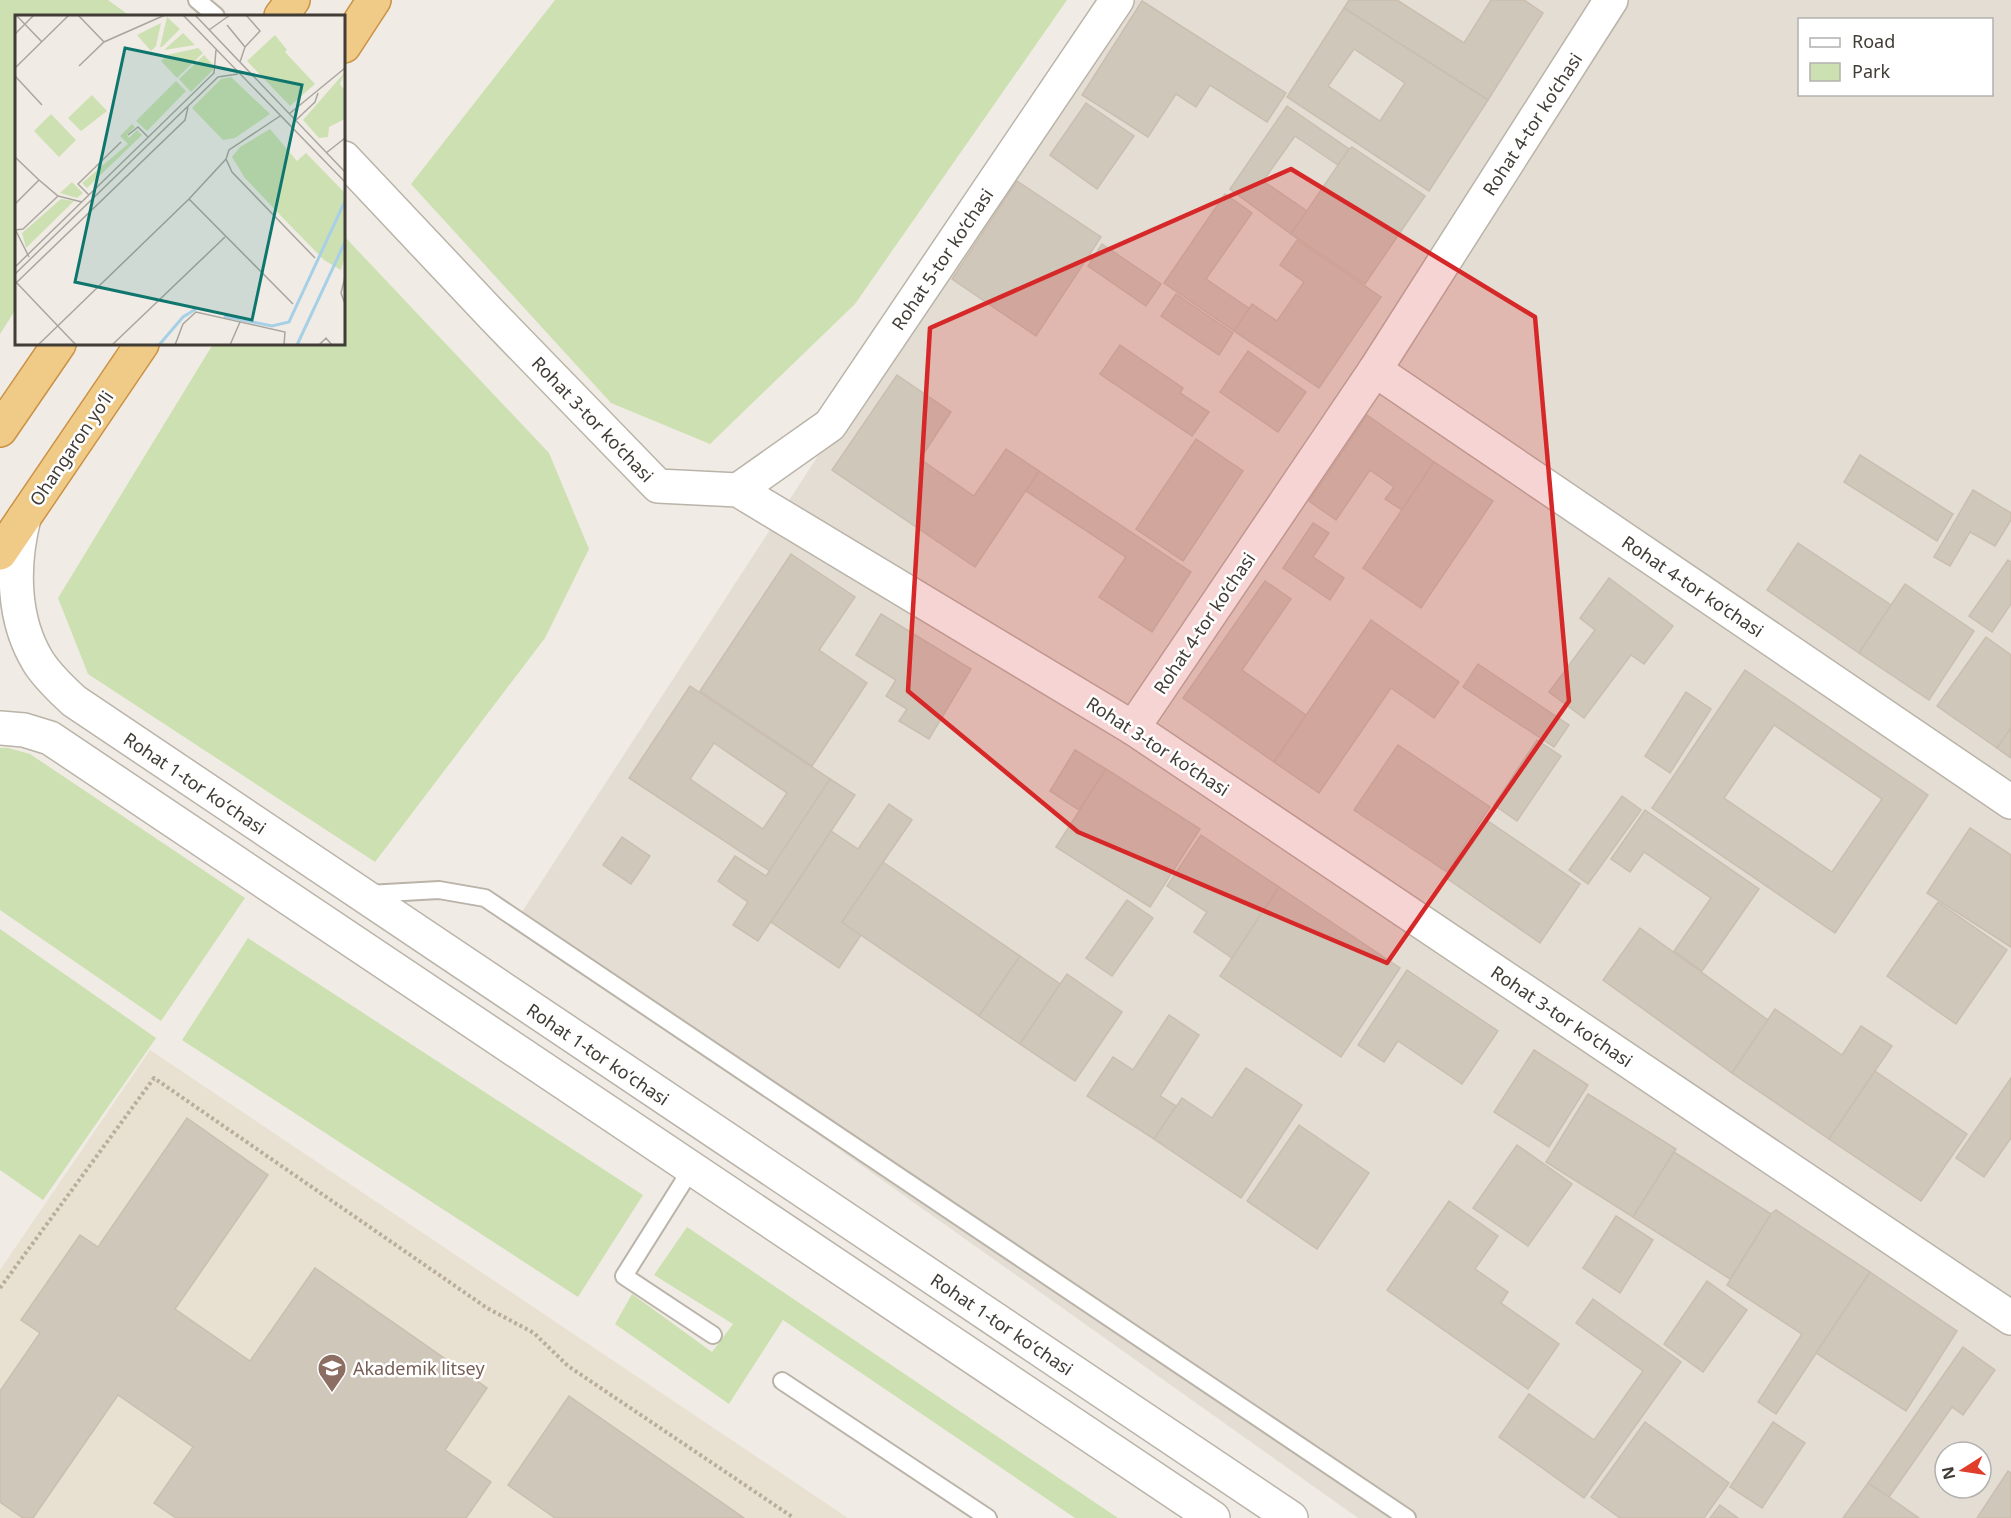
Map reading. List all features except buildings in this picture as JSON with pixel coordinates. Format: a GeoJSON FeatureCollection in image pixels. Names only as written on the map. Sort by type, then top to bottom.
{"type":"FeatureCollection","features":[{"type":"Feature","properties":{"kind":"highway"},"geometry":{"type":"LineString","coordinates":[[282,15],[292,0]]}},
{"type":"Feature","properties":{"kind":"highway"},"geometry":{"type":"LineString","coordinates":[[345,44],[374,0]]}},
{"type":"Feature","properties":{"kind":"highway"},"geometry":{"type":"LineString","coordinates":[[0,430],[58,345]]}},
{"type":"Feature","properties":{"kind":"highway","name":"Ohangaron yoʻli"},"geometry":{"type":"LineString","coordinates":[[0,553],[141,345]]}},
{"type":"Feature","properties":{"kind":"street","name":"Rohat 5-tor ko‘chasi"},"geometry":{"type":"LineString","coordinates":[[738,490],[830,426],[1117,0]]}},
{"type":"Feature","properties":{"kind":"street","name":"Rohat 4-tor ko‘chasi"},"geometry":{"type":"LineString","coordinates":[[1133,728],[1375,370],[1611,0]]}},
{"type":"Feature","properties":{"kind":"street","name":"Rohat 3-tor ko‘chasi"},"geometry":{"type":"LineString","coordinates":[[345,159],[658,486],[738,490],[1133,728],[2011,1318]]}},
{"type":"Feature","properties":{"kind":"street","name":"Rohat 4-tor ko‘chasi"},"geometry":{"type":"LineString","coordinates":[[1375,370],[2011,802]]}},
{"type":"Feature","properties":{"kind":"street","name":"Rohat 1-tor koʻchasi"},"geometry":{"type":"LineString","coordinates":[[24,518],[18,543],[16,569],[20,617],[39,663],[74,701],[1291,1518]]}},
{"type":"Feature","properties":{"kind":"street"},"geometry":{"type":"LineString","coordinates":[[0,728],[24,730],[50,738],[1213,1518]]}},
{"type":"Feature","properties":{"kind":"lane"},"geometry":{"type":"LineString","coordinates":[[197,0],[215,15]]}},
{"type":"Feature","properties":{"kind":"lane"},"geometry":{"type":"LineString","coordinates":[[360,894],[439,890],[485,898],[1407,1518]]}},
{"type":"Feature","properties":{"kind":"lane"},"geometry":{"type":"LineString","coordinates":[[692,1168],[624,1276],[713,1335]]}},
{"type":"Feature","properties":{"kind":"lane"},"geometry":{"type":"LineString","coordinates":[[782,1382],[988,1518]]}},
{"type":"Feature","properties":{"kind":"path"},"geometry":{"type":"LineString","coordinates":[[0,1288],[154,1078],[487,1308],[534,1333],[568,1366],[794,1518]]}},
{"type":"Feature","properties":{"kind":"highlighted area"},"geometry":{"type":"Polygon","coordinates":[[[1291,169],[1535,317],[1569,701],[1387,963],[1078,832],[908,691],[930,328],[1291,169]]]}},
{"type":"Feature","properties":{"kind":"shaded area"},"geometry":{"type":"Polygon","coordinates":[[[1114,0],[2011,0],[2011,1518],[1358,1518],[830,1143],[514,924],[1114,0]]]}},
{"type":"Feature","properties":{"kind":"shaded area","name":"Akademik litsey"},"geometry":{"type":"Polygon","coordinates":[[[150,1050],[848,1518],[0,1518],[0,1270],[150,1050]]]}},
{"type":"Feature","properties":{"kind":"green space"},"geometry":{"type":"Polygon","coordinates":[[[0,0],[108,0],[129,15],[15,15],[15,311],[0,334],[0,0]]]}},
{"type":"Feature","properties":{"kind":"green space"},"geometry":{"type":"Polygon","coordinates":[[[555,0],[1067,0],[855,304],[710,444],[611,403],[411,184],[555,0]]]}},
{"type":"Feature","properties":{"kind":"green space"},"geometry":{"type":"Polygon","coordinates":[[[345,237],[549,453],[589,549],[545,638],[375,862],[88,674],[58,598],[212,345],[345,345],[345,237]]]}},
{"type":"Feature","properties":{"kind":"green space"},"geometry":{"type":"Polygon","coordinates":[[[0,748],[30,754],[245,898],[161,1021],[0,910],[0,748]]]}},
{"type":"Feature","properties":{"kind":"green space"},"geometry":{"type":"Polygon","coordinates":[[[0,929],[156,1038],[43,1200],[0,1170],[0,929]]]}},
{"type":"Feature","properties":{"kind":"green space"},"geometry":{"type":"Polygon","coordinates":[[[248,938],[643,1195],[578,1297],[182,1040],[248,938]]]}},
{"type":"Feature","properties":{"kind":"green space"},"geometry":{"type":"Polygon","coordinates":[[[687,1227],[1118,1518],[1075,1518],[783,1320],[729,1404],[615,1324],[632,1294],[712,1352],[733,1324],[654,1275],[687,1227]]]}},
{"type":"Feature","properties":{"kind":"place","name":"Akademik litsey"},"geometry":{"type":"Point","coordinates":[332,1394]}}]}
